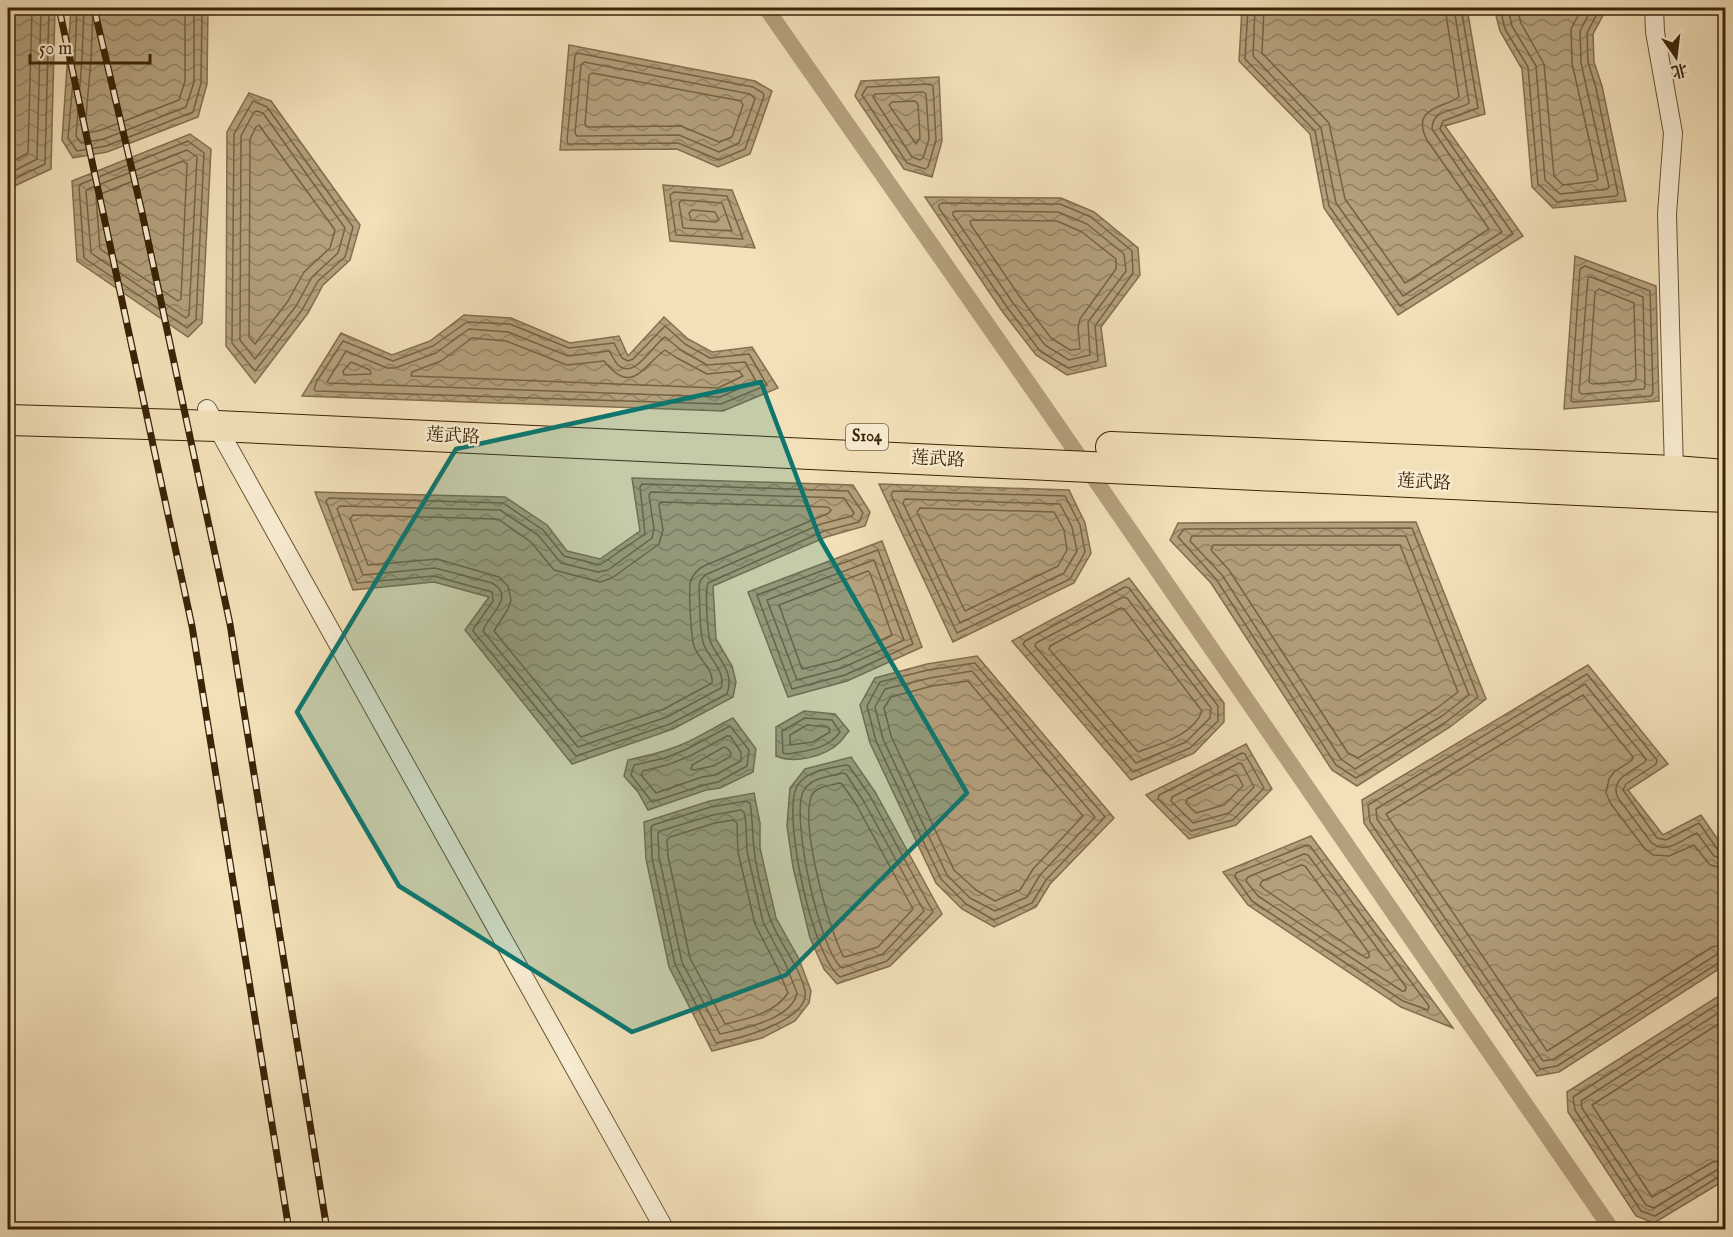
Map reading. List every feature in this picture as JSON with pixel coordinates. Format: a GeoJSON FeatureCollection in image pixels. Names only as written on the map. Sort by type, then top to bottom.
{"type":"FeatureCollection","features":[{"type":"Feature","properties":{"kind":"main road","name":"莲武路"},"geometry":{"type":"LineString","coordinates":[[8,406],[1725,497]]}},
{"type":"Feature","properties":{"kind":"main road","name":"莲武路"},"geometry":{"type":"LineString","coordinates":[[8,420],[212,418],[1674,471],[1725,475]]}},
{"type":"Feature","properties":{"kind":"street"},"geometry":{"type":"LineString","coordinates":[[1654,8],[1655,32],[1674,133],[1667,213],[1674,471]]}},
{"type":"Feature","properties":{"kind":"street"},"geometry":{"type":"LineString","coordinates":[[212,418],[665,1230]]}},
{"type":"Feature","properties":{"kind":"highlighted area"},"geometry":{"type":"Polygon","coordinates":[[[761,382],[820,539],[967,793],[786,975],[632,1032],[399,886],[297,712],[456,449],[761,382]]]}},
{"type":"Feature","properties":{"kind":"water"},"geometry":{"type":"Polygon","coordinates":[[[8,8],[55,8],[51,169],[8,189],[8,8]]]}},
{"type":"Feature","properties":{"kind":"water"},"geometry":{"type":"Polygon","coordinates":[[[71,8],[208,8],[207,84],[198,117],[107,152],[73,158],[62,140],[71,8]]]}},
{"type":"Feature","properties":{"kind":"water"},"geometry":{"type":"Polygon","coordinates":[[[1242,8],[1467,8],[1485,114],[1445,126],[1523,236],[1398,315],[1324,208],[1310,134],[1239,61],[1242,8]]]}},
{"type":"Feature","properties":{"kind":"water"},"geometry":{"type":"Polygon","coordinates":[[[1494,8],[1607,8],[1593,34],[1594,62],[1602,86],[1626,201],[1553,208],[1532,187],[1522,69],[1500,31],[1494,8]]]}},
{"type":"Feature","properties":{"kind":"water"},"geometry":{"type":"Polygon","coordinates":[[[569,45],[755,81],[772,91],[750,154],[718,167],[677,149],[560,150],[569,45]]]}},
{"type":"Feature","properties":{"kind":"water"},"geometry":{"type":"Polygon","coordinates":[[[939,77],[942,141],[932,177],[904,169],[855,96],[861,81],[939,77]]]}},
{"type":"Feature","properties":{"kind":"water"},"geometry":{"type":"Polygon","coordinates":[[[249,93],[271,101],[360,225],[350,260],[323,285],[308,313],[255,383],[226,346],[227,132],[249,93]]]}},
{"type":"Feature","properties":{"kind":"water"},"geometry":{"type":"Polygon","coordinates":[[[190,134],[211,149],[202,323],[188,337],[77,261],[72,181],[190,134]]]}},
{"type":"Feature","properties":{"kind":"water"},"geometry":{"type":"Polygon","coordinates":[[[663,185],[732,190],[755,248],[670,241],[663,185]]]}},
{"type":"Feature","properties":{"kind":"water"},"geometry":{"type":"Polygon","coordinates":[[[925,197],[1061,198],[1094,212],[1138,248],[1140,275],[1101,327],[1106,366],[1067,375],[1036,355],[1002,311],[925,197]]]}},
{"type":"Feature","properties":{"kind":"water"},"geometry":{"type":"Polygon","coordinates":[[[1575,256],[1656,286],[1659,401],[1564,409],[1575,256]]]}},
{"type":"Feature","properties":{"kind":"water"},"geometry":{"type":"Polygon","coordinates":[[[464,315],[511,318],[570,343],[619,336],[628,356],[664,317],[688,339],[712,352],[752,347],[778,388],[723,411],[302,396],[341,333],[392,355],[430,341],[464,315]]]}},
{"type":"Feature","properties":{"kind":"water"},"geometry":{"type":"Polygon","coordinates":[[[632,478],[853,485],[870,512],[865,526],[826,537],[713,586],[716,639],[732,666],[736,682],[733,697],[673,729],[572,764],[465,630],[489,597],[434,582],[353,590],[315,492],[505,497],[547,525],[567,551],[600,559],[640,531],[632,478]]]}},
{"type":"Feature","properties":{"kind":"water"},"geometry":{"type":"Polygon","coordinates":[[[879,484],[1069,490],[1085,523],[1091,553],[1074,583],[953,642],[879,484]]]}},
{"type":"Feature","properties":{"kind":"water"},"geometry":{"type":"Polygon","coordinates":[[[1416,522],[1486,699],[1450,727],[1357,786],[1332,770],[1211,583],[1170,540],[1178,523],[1416,522]]]}},
{"type":"Feature","properties":{"kind":"water"},"geometry":{"type":"Polygon","coordinates":[[[882,541],[922,647],[847,681],[788,697],[748,592],[882,541]]]}},
{"type":"Feature","properties":{"kind":"water"},"geometry":{"type":"Polygon","coordinates":[[[1129,578],[1224,703],[1224,722],[1194,753],[1131,780],[1012,641],[1129,578]]]}},
{"type":"Feature","properties":{"kind":"water"},"geometry":{"type":"Polygon","coordinates":[[[977,656],[1114,818],[1050,884],[1036,907],[994,927],[962,909],[936,883],[870,743],[860,705],[875,678],[927,664],[977,656]]]}},
{"type":"Feature","properties":{"kind":"water"},"geometry":{"type":"Polygon","coordinates":[[[1588,665],[1668,764],[1628,790],[1663,835],[1701,815],[1725,850],[1725,965],[1559,1072],[1537,1076],[1364,823],[1362,800],[1588,665]]]}},
{"type":"Feature","properties":{"kind":"water"},"geometry":{"type":"Polygon","coordinates":[[[804,711],[835,714],[849,731],[834,747],[818,755],[800,759],[776,756],[776,727],[804,711]]]}},
{"type":"Feature","properties":{"kind":"water"},"geometry":{"type":"Polygon","coordinates":[[[733,718],[756,749],[753,772],[720,788],[706,790],[648,810],[638,792],[624,776],[628,760],[676,747],[733,718]]]}},
{"type":"Feature","properties":{"kind":"water"},"geometry":{"type":"Polygon","coordinates":[[[1246,744],[1272,789],[1236,825],[1189,839],[1146,795],[1246,744]]]}},
{"type":"Feature","properties":{"kind":"water"},"geometry":{"type":"Polygon","coordinates":[[[851,757],[875,792],[942,914],[890,966],[837,984],[824,969],[810,938],[793,867],[787,826],[790,788],[805,769],[851,757]]]}},
{"type":"Feature","properties":{"kind":"water"},"geometry":{"type":"Polygon","coordinates":[[[754,793],[760,823],[760,848],[776,918],[799,959],[811,991],[809,1003],[795,1021],[762,1038],[712,1051],[669,967],[646,859],[644,822],[710,801],[754,793]]]}},
{"type":"Feature","properties":{"kind":"water"},"geometry":{"type":"Polygon","coordinates":[[[1311,836],[1453,1028],[1401,1007],[1248,905],[1223,872],[1311,836]]]}},
{"type":"Feature","properties":{"kind":"water"},"geometry":{"type":"Polygon","coordinates":[[[1725,992],[1725,1180],[1654,1223],[1636,1216],[1568,1112],[1567,1092],[1725,992]]]}},
{"type":"Feature","properties":{"kind":"waterway"},"geometry":{"type":"LineString","coordinates":[[766,8],[1045,407],[1612,1230]]}},
{"type":"Feature","properties":{"kind":"railway"},"geometry":{"type":"LineString","coordinates":[[59,8],[192,626],[289,1230]]}},
{"type":"Feature","properties":{"kind":"railway"},"geometry":{"type":"LineString","coordinates":[[94,8],[141,208],[230,624],[327,1230]]}}]}
